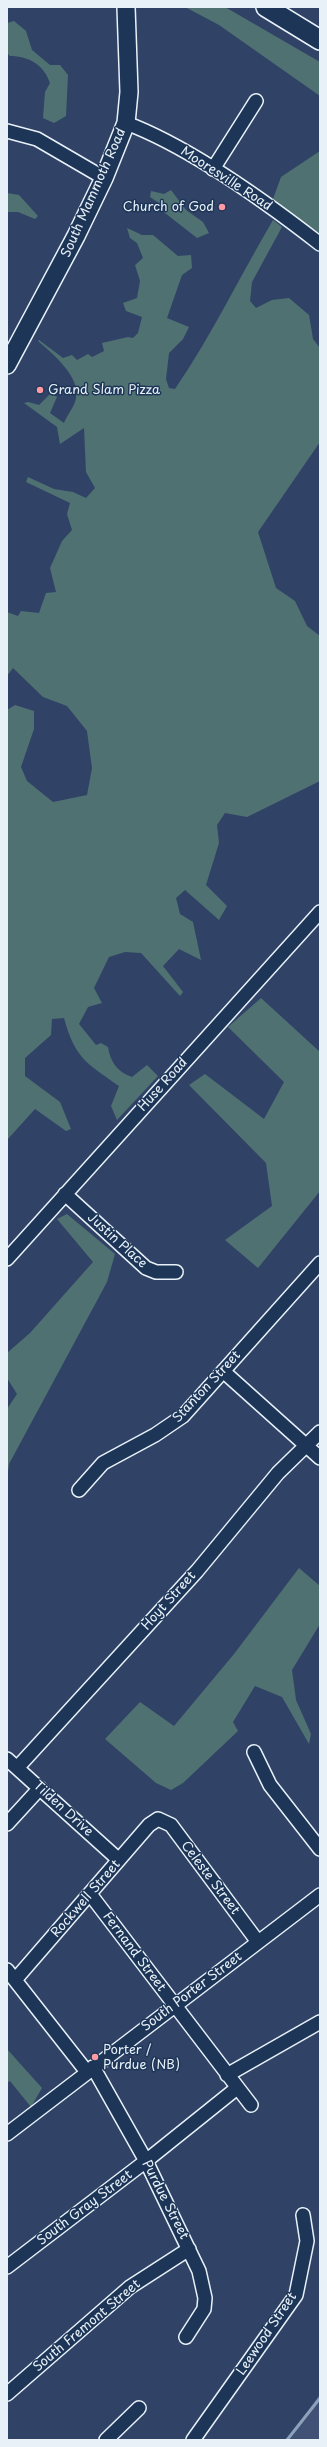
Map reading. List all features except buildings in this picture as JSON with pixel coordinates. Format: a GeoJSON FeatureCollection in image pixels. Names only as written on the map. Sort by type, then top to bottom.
{"type":"FeatureCollection","features":[{"type":"Feature","properties":{"kind":"highway"},"geometry":{"type":"LineString","coordinates":[[266,7],[320,40]]}},
{"type":"Feature","properties":{"kind":"highway"},"geometry":{"type":"LineString","coordinates":[[274,7],[320,40]]}},
{"type":"Feature","properties":{"kind":"main road","name":"South Mammoth Road"},"geometry":{"type":"LineString","coordinates":[[7,365],[76,236],[104,178],[126,123],[129,92],[126,7]]}},
{"type":"Feature","properties":{"kind":"street"},"geometry":{"type":"LineString","coordinates":[[213,169],[256,101]]}},
{"type":"Feature","properties":{"kind":"street","name":"Mooresville Road"},"geometry":{"type":"LineString","coordinates":[[126,123],[144,130],[213,169],[267,205],[320,244]]}},
{"type":"Feature","properties":{"kind":"street"},"geometry":{"type":"LineString","coordinates":[[7,131],[37,139],[104,178]]}},
{"type":"Feature","properties":{"kind":"street","name":"Huse Road"},"geometry":{"type":"LineString","coordinates":[[7,1259],[320,912]]}},
{"type":"Feature","properties":{"kind":"street","name":"Justin Place"},"geometry":{"type":"LineString","coordinates":[[65,1194],[146,1268],[156,1272],[176,1272]]}},
{"type":"Feature","properties":{"kind":"street","name":"Stanton Street"},"geometry":{"type":"LineString","coordinates":[[80,1490],[103,1463],[175,1423],[320,1263]]}},
{"type":"Feature","properties":{"kind":"street"},"geometry":{"type":"LineString","coordinates":[[223,1371],[320,1458]]}},
{"type":"Feature","properties":{"kind":"street","name":"Hoyt Street"},"geometry":{"type":"LineString","coordinates":[[17,1768],[197,1571],[278,1473],[320,1432]]}},
{"type":"Feature","properties":{"kind":"street"},"geometry":{"type":"LineString","coordinates":[[254,1752],[270,1785],[320,1849]]}},
{"type":"Feature","properties":{"kind":"street","name":"Tilden Drive"},"geometry":{"type":"LineString","coordinates":[[7,1759],[119,1860]]}},
{"type":"Feature","properties":{"kind":"street"},"geometry":{"type":"LineString","coordinates":[[7,1824],[40,1788]]}},
{"type":"Feature","properties":{"kind":"street","name":"Rockwell Street"},"geometry":{"type":"LineString","coordinates":[[11,1975],[90,1894],[149,1825],[158,1819]]}},
{"type":"Feature","properties":{"kind":"street","name":"Celeste Street"},"geometry":{"type":"LineString","coordinates":[[158,1819],[171,1825],[258,1942]]}},
{"type":"Feature","properties":{"kind":"street","name":"Fernand Street"},"geometry":{"type":"LineString","coordinates":[[90,1894],[251,2105]]}},
{"type":"Feature","properties":{"kind":"street","name":"South Porter Street"},"geometry":{"type":"LineString","coordinates":[[7,2134],[320,1895]]}},
{"type":"Feature","properties":{"kind":"street","name":"Purdue Street"},"geometry":{"type":"LineString","coordinates":[[11,1975],[90,2070],[146,2161],[190,2249],[199,2271],[205,2298],[204,2309],[186,2337]]}},
{"type":"Feature","properties":{"kind":"street"},"geometry":{"type":"LineString","coordinates":[[227,2075],[320,2022]]}},
{"type":"Feature","properties":{"kind":"street","name":"South Gray Street"},"geometry":{"type":"LineString","coordinates":[[7,2267],[146,2161],[237,2088]]}},
{"type":"Feature","properties":{"kind":"street","name":"Leewood Street"},"geometry":{"type":"LineString","coordinates":[[193,2440],[296,2295],[307,2241],[303,2215]]}},
{"type":"Feature","properties":{"kind":"street","name":"South Fremont Street"},"geometry":{"type":"LineString","coordinates":[[7,2394],[130,2287],[190,2249]]}},
{"type":"Feature","properties":{"kind":"street"},"geometry":{"type":"LineString","coordinates":[[106,2440],[139,2408]]}},
{"type":"Feature","properties":{"kind":"shaded area"},"geometry":{"type":"Polygon","coordinates":[[[320,2393],[320,2440],[290,2440],[320,2393]]]}},
{"type":"Feature","properties":{"kind":"green space"},"geometry":{"type":"Polygon","coordinates":[[[185,7],[225,7],[320,62],[320,96],[219,25],[185,7]]]}},
{"type":"Feature","properties":{"kind":"green space"},"geometry":{"type":"Polygon","coordinates":[[[14,21],[26,31],[32,50],[50,65],[60,65],[68,75],[66,116],[54,123],[43,118],[45,92],[50,83],[44,71],[29,60],[17,56],[10,56],[7,53],[7,23],[14,21]]]}},
{"type":"Feature","properties":{"kind":"green space"},"geometry":{"type":"Polygon","coordinates":[[[320,151],[320,234],[273,199],[281,177],[320,151]]]}},
{"type":"Feature","properties":{"kind":"green space"},"geometry":{"type":"Polygon","coordinates":[[[171,190],[186,210],[203,222],[209,233],[197,238],[165,213],[162,205],[150,197],[151,191],[164,194],[171,190]]]}},
{"type":"Feature","properties":{"kind":"green space"},"geometry":{"type":"Polygon","coordinates":[[[7,193],[19,195],[38,216],[35,219],[18,212],[7,212],[7,193]]]}},
{"type":"Feature","properties":{"kind":"green space"},"geometry":{"type":"Polygon","coordinates":[[[273,220],[282,227],[252,282],[250,301],[256,308],[272,300],[289,298],[309,315],[313,339],[320,348],[320,442],[258,532],[276,588],[295,601],[307,626],[320,636],[320,781],[247,817],[225,813],[217,825],[219,843],[206,885],[227,906],[219,920],[185,890],[176,898],[180,914],[193,922],[201,960],[179,949],[163,966],[183,992],[180,996],[141,953],[125,952],[109,957],[94,988],[102,1003],[88,1007],[79,1024],[96,1045],[101,1043],[108,1047],[110,1057],[118,1069],[122,1072],[132,1077],[147,1065],[158,1076],[117,1120],[111,1106],[119,1086],[90,1065],[83,1058],[73,1042],[64,1018],[52,1019],[51,1035],[25,1058],[25,1076],[60,1102],[71,1129],[66,1131],[35,1109],[7,1140],[7,710],[15,705],[34,711],[34,729],[21,767],[27,781],[53,802],[87,795],[92,768],[87,731],[67,706],[43,697],[13,668],[7,676],[7,612],[18,616],[21,611],[39,613],[46,593],[56,592],[50,568],[62,541],[72,530],[67,514],[70,503],[26,482],[28,477],[54,489],[73,492],[86,498],[95,488],[86,472],[84,428],[60,444],[57,427],[24,403],[28,402],[39,405],[51,393],[57,397],[50,413],[64,423],[76,398],[74,382],[70,374],[51,352],[38,341],[39,340],[63,358],[72,355],[77,360],[88,354],[92,357],[104,351],[102,343],[128,337],[133,338],[138,333],[142,317],[126,311],[123,303],[137,298],[140,281],[135,265],[143,258],[137,243],[130,238],[127,228],[142,235],[153,235],[178,256],[191,255],[192,268],[182,275],[167,318],[189,327],[183,339],[169,353],[166,379],[169,388],[175,389],[214,327],[273,220]]]}},
{"type":"Feature","properties":{"kind":"green space"},"geometry":{"type":"Polygon","coordinates":[[[261,998],[320,1052],[320,1191],[258,1268],[225,1240],[272,1206],[266,1163],[189,1085],[205,1074],[264,1119],[284,1082],[228,1027],[261,998]]]}},
{"type":"Feature","properties":{"kind":"green space"},"geometry":{"type":"Polygon","coordinates":[[[67,1214],[115,1254],[107,1282],[9,1464],[7,1480],[7,1409],[17,1394],[7,1378],[7,1353],[30,1333],[93,1262],[57,1219],[67,1214]]]}},
{"type":"Feature","properties":{"kind":"green space"},"geometry":{"type":"Polygon","coordinates":[[[299,1568],[320,1586],[320,1624],[292,1670],[296,1700],[311,1734],[309,1744],[282,1697],[255,1686],[233,1722],[238,1731],[183,1783],[171,1790],[156,1783],[105,1739],[140,1702],[174,1726],[234,1654],[299,1568]]]}},
{"type":"Feature","properties":{"kind":"green space"},"geometry":{"type":"Polygon","coordinates":[[[7,2049],[42,2088],[31,2107],[10,2081],[7,2083],[7,2049]]]}},
{"type":"Feature","properties":{"kind":"waterway"},"geometry":{"type":"LineString","coordinates":[[287,2440],[320,2398]]}},
{"type":"Feature","properties":{"kind":"place","name":"Church of God"},"geometry":{"type":"Point","coordinates":[222,207]}},
{"type":"Feature","properties":{"kind":"place","name":"Grand Slam Pizza"},"geometry":{"type":"Point","coordinates":[40,390]}},
{"type":"Feature","properties":{"kind":"place","name":"Porter / Purdue (NB)"},"geometry":{"type":"Point","coordinates":[95,2057]}}]}
